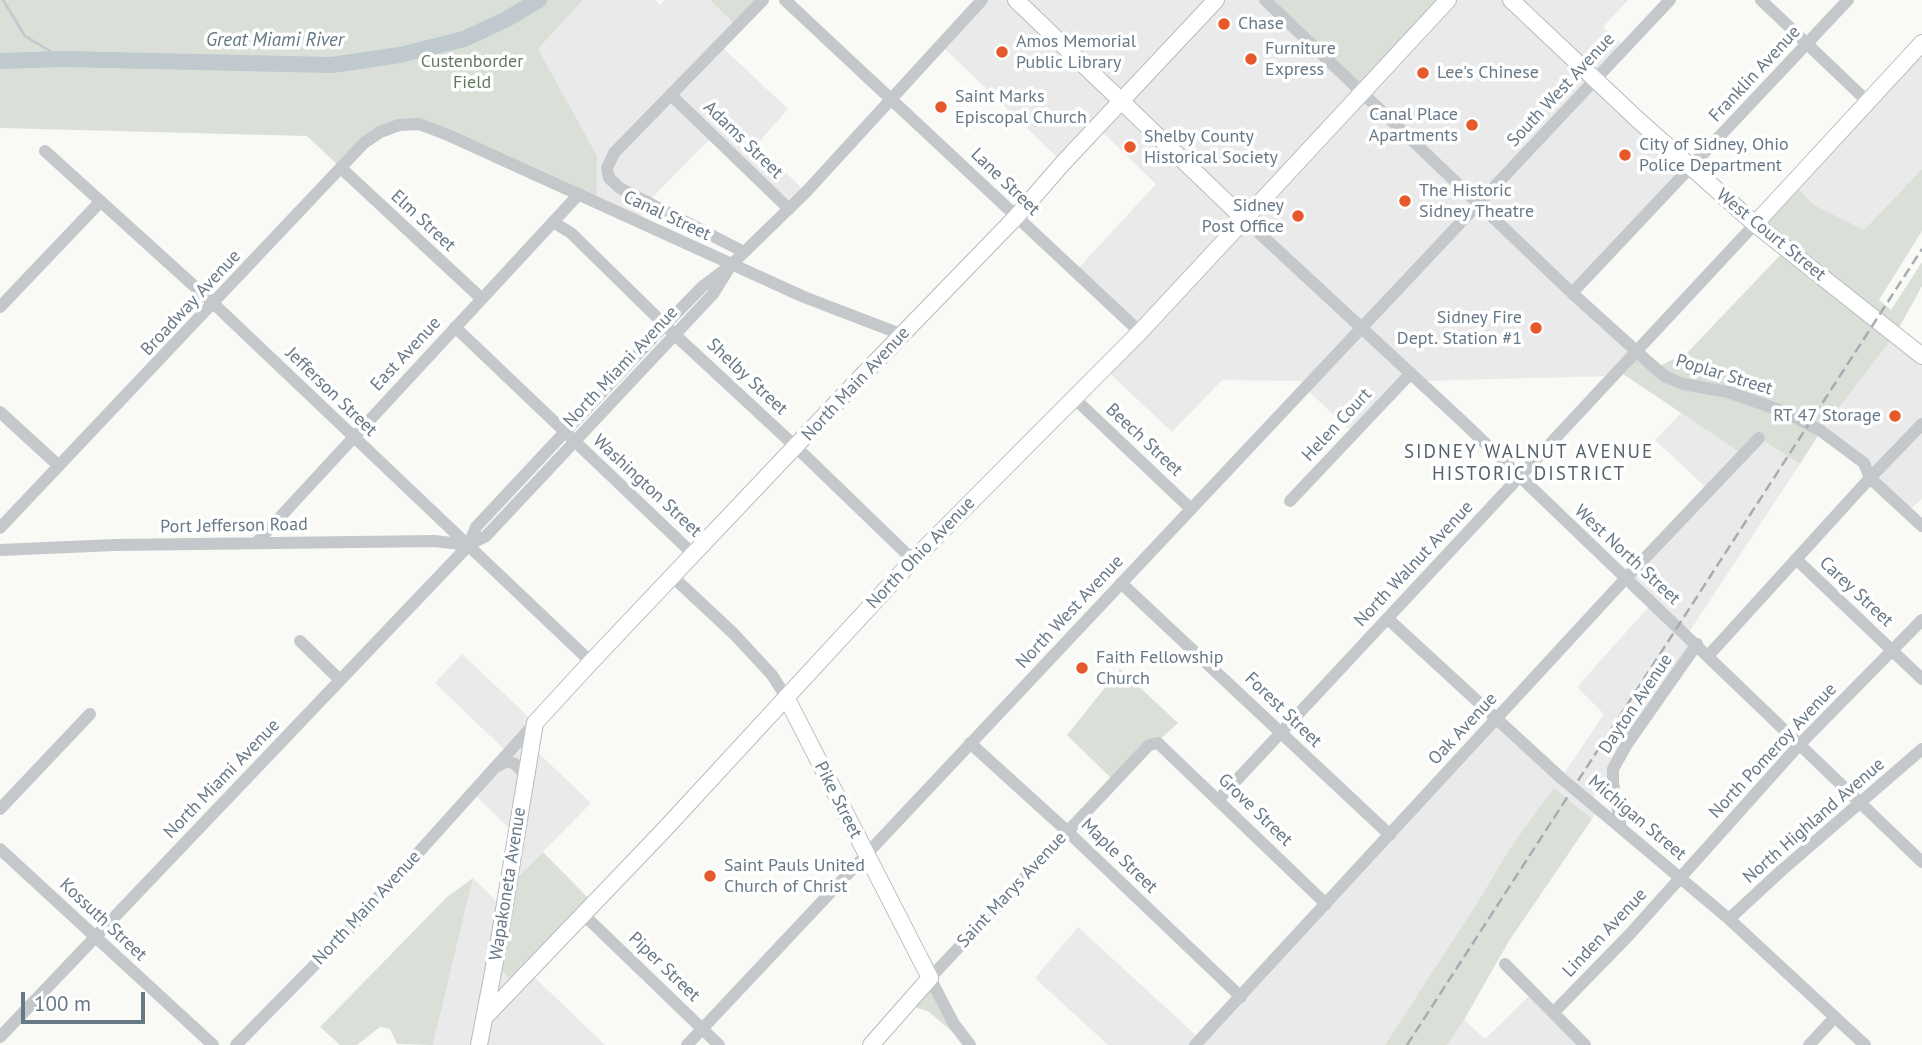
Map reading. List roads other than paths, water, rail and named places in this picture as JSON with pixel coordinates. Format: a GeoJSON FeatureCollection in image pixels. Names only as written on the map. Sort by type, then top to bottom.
{"type":"FeatureCollection","features":[{"type":"Feature","properties":{"kind":"main road"},"geometry":{"type":"LineString","coordinates":[[1016,0],[1244,219]]}},
{"type":"Feature","properties":{"kind":"main road","name":"North Main Avenue"},"geometry":{"type":"LineString","coordinates":[[535,723],[590,662],[1016,217],[1216,0]]}},
{"type":"Feature","properties":{"kind":"main road","name":"North Ohio Avenue"},"geometry":{"type":"LineString","coordinates":[[484,1018],[584,915],[913,560],[1139,332],[1448,0]]}},
{"type":"Feature","properties":{"kind":"main road","name":"West Court Street"},"geometry":{"type":"LineString","coordinates":[[1511,0],[1690,168],[1755,224],[1922,356]]}},
{"type":"Feature","properties":{"kind":"main road"},"geometry":{"type":"LineString","coordinates":[[1755,224],[1922,43]]}},
{"type":"Feature","properties":{"kind":"main road","name":"Pike Street"},"geometry":{"type":"LineString","coordinates":[[786,697],[929,978]]}},
{"type":"Feature","properties":{"kind":"main road","name":"Wapakoneta Avenue"},"geometry":{"type":"LineString","coordinates":[[479,1045],[535,723]]}},
{"type":"Feature","properties":{"kind":"main road"},"geometry":{"type":"LineString","coordinates":[[498,946],[503,974],[513,978],[529,972]]}},
{"type":"Feature","properties":{"kind":"main road","name":"Saint Marys Avenue"},"geometry":{"type":"LineString","coordinates":[[871,1045],[929,978]]}},
{"type":"Feature","properties":{"kind":"street"},"geometry":{"type":"LineString","coordinates":[[744,252],[621,188],[609,178],[607,168],[614,153],[764,0]]}},
{"type":"Feature","properties":{"kind":"street","name":"Lane Street"},"geometry":{"type":"LineString","coordinates":[[785,0],[1139,332]]}},
{"type":"Feature","properties":{"kind":"street","name":"North Miami Avenue"},"geometry":{"type":"LineString","coordinates":[[0,1037],[469,545],[476,527],[570,438],[669,330],[713,294],[732,265],[840,157],[982,0]]}},
{"type":"Feature","properties":{"kind":"street","name":"Poplar Street"},"geometry":{"type":"LineString","coordinates":[[1265,0],[1572,293],[1666,377],[1683,384],[1728,392],[1785,412],[1822,431],[1864,463],[1870,478],[1922,526]]}},
{"type":"Feature","properties":{"kind":"street","name":"South West Avenue"},"geometry":{"type":"LineString","coordinates":[[1479,204],[1670,0]]}},
{"type":"Feature","properties":{"kind":"street"},"geometry":{"type":"LineString","coordinates":[[1761,0],[1868,102]]}},
{"type":"Feature","properties":{"kind":"street","name":"Franklin Avenue"},"geometry":{"type":"LineString","coordinates":[[1572,293],[1848,0]]}},
{"type":"Feature","properties":{"kind":"street","name":"Adams Street"},"geometry":{"type":"LineString","coordinates":[[672,96],[789,209]]}},
{"type":"Feature","properties":{"kind":"street","name":"Broadway Avenue"},"geometry":{"type":"LineString","coordinates":[[0,528],[364,143],[380,132],[399,125],[419,124]]}},
{"type":"Feature","properties":{"kind":"street","name":"Canal Street"},"geometry":{"type":"LineString","coordinates":[[419,124],[804,297],[903,335]]}},
{"type":"Feature","properties":{"kind":"street","name":"Jefferson Street"},"geometry":{"type":"LineString","coordinates":[[45,151],[214,304],[590,662]]}},
{"type":"Feature","properties":{"kind":"street","name":"Elm Street"},"geometry":{"type":"LineString","coordinates":[[341,168],[482,299]]}},
{"type":"Feature","properties":{"kind":"street","name":"East Avenue"},"geometry":{"type":"LineString","coordinates":[[256,543],[579,194]]}},
{"type":"Feature","properties":{"kind":"street"},"geometry":{"type":"LineString","coordinates":[[0,307],[101,201]]}},
{"type":"Feature","properties":{"kind":"street","name":"North West Avenue"},"geometry":{"type":"LineString","coordinates":[[687,1045],[1479,204]]}},
{"type":"Feature","properties":{"kind":"street","name":"West North Street"},"geometry":{"type":"LineString","coordinates":[[1244,219],[1697,644],[1922,862]]}},
{"type":"Feature","properties":{"kind":"street","name":"Shelby Street"},"geometry":{"type":"LineString","coordinates":[[553,222],[571,233],[669,330],[913,560]]}},
{"type":"Feature","properties":{"kind":"street","name":"North Walnut Avenue"},"geometry":{"type":"LineString","coordinates":[[1219,799],[1388,619],[1518,475],[1755,224]]}},
{"type":"Feature","properties":{"kind":"street","name":"Washington Street"},"geometry":{"type":"LineString","coordinates":[[456,327],[693,554]]}},
{"type":"Feature","properties":{"kind":"street","name":"Helen Court"},"geometry":{"type":"LineString","coordinates":[[1290,501],[1411,373]]}},
{"type":"Feature","properties":{"kind":"street","name":"Beech Street"},"geometry":{"type":"LineString","coordinates":[[1074,398],[1190,508]]}},
{"type":"Feature","properties":{"kind":"street"},"geometry":{"type":"LineString","coordinates":[[0,412],[59,466]]}},
{"type":"Feature","properties":{"kind":"street"},"geometry":{"type":"LineString","coordinates":[[1709,656],[1870,478],[1922,425]]}},
{"type":"Feature","properties":{"kind":"street","name":"Oak Avenue"},"geometry":{"type":"LineString","coordinates":[[1195,1045],[1626,578],[1759,438]]}},
{"type":"Feature","properties":{"kind":"street","name":"Port Jefferson Road"},"geometry":{"type":"LineString","coordinates":[[0,550],[115,545],[435,541],[469,545]]}},
{"type":"Feature","properties":{"kind":"street","name":"Carey Street"},"geometry":{"type":"LineString","coordinates":[[1796,559],[1922,679]]}},
{"type":"Feature","properties":{"kind":"street"},"geometry":{"type":"LineString","coordinates":[[673,577],[763,664],[786,697]]}},
{"type":"Feature","properties":{"kind":"street","name":"Forest Street"},"geometry":{"type":"LineString","coordinates":[[1121,583],[1390,835]]}},
{"type":"Feature","properties":{"kind":"street","name":"Michigan Street"},"geometry":{"type":"LineString","coordinates":[[1388,619],[1561,778],[1729,919],[1864,1045]]}},
{"type":"Feature","properties":{"kind":"street","name":"North Pomeroy Avenue"},"geometry":{"type":"LineString","coordinates":[[1681,877],[1799,745],[1922,621]]}},
{"type":"Feature","properties":{"kind":"street"},"geometry":{"type":"LineString","coordinates":[[300,641],[340,680]]}},
{"type":"Feature","properties":{"kind":"street","name":"Dayton Avenue"},"geometry":{"type":"LineString","coordinates":[[1621,828],[1613,783],[1614,769],[1627,744],[1697,644]]}},
{"type":"Feature","properties":{"kind":"street"},"geometry":{"type":"LineString","coordinates":[[0,809],[90,714]]}},
{"type":"Feature","properties":{"kind":"street","name":"North Main Avenue"},"geometry":{"type":"LineString","coordinates":[[236,1045],[346,933],[535,723]]}},
{"type":"Feature","properties":{"kind":"street","name":"Maple Street"},"geometry":{"type":"LineString","coordinates":[[970,743],[1067,831],[1241,997]]}},
{"type":"Feature","properties":{"kind":"street","name":"Grove Street"},"geometry":{"type":"LineString","coordinates":[[1158,743],[1326,904]]}},
{"type":"Feature","properties":{"kind":"street","name":"Saint Marys Avenue"},"geometry":{"type":"LineString","coordinates":[[929,978],[1149,745],[1158,743]]}},
{"type":"Feature","properties":{"kind":"street","name":"North Highland Avenue"},"geometry":{"type":"LineString","coordinates":[[1729,919],[1922,749]]}},
{"type":"Feature","properties":{"kind":"street"},"geometry":{"type":"LineString","coordinates":[[496,768],[508,761],[515,764],[521,770],[525,782]]}},
{"type":"Feature","properties":{"kind":"street","name":"Kossuth Street"},"geometry":{"type":"LineString","coordinates":[[0,849],[214,1045]]}},
{"type":"Feature","properties":{"kind":"street","name":"Linden Avenue"},"geometry":{"type":"LineString","coordinates":[[1554,1012],[1681,877]]}},
{"type":"Feature","properties":{"kind":"street","name":"Piper Street"},"geometry":{"type":"LineString","coordinates":[[584,915],[719,1045]]}},
{"type":"Feature","properties":{"kind":"street"},"geometry":{"type":"LineString","coordinates":[[1505,964],[1585,1045]]}},
{"type":"Feature","properties":{"kind":"street"},"geometry":{"type":"LineString","coordinates":[[929,978],[954,1024],[970,1045]]}},
{"type":"Feature","properties":{"kind":"street"},"geometry":{"type":"LineString","coordinates":[[1809,1045],[1835,1017]]}},
{"type":"Feature","properties":{"kind":"waterway"},"geometry":{"type":"LineString","coordinates":[[3,0],[25,36],[63,59]]}},
{"type":"Feature","properties":{"kind":"waterway","name":"Great Miami River"},"geometry":{"type":"LineString","coordinates":[[0,61],[63,59],[332,65],[400,55],[464,39],[539,0]]}},
{"type":"Feature","properties":{"kind":"railway"},"geometry":{"type":"LineString","coordinates":[[1407,1045],[1922,249]]}},
{"type":"Feature","properties":{"kind":"place","name":"Chase"},"geometry":{"type":"Point","coordinates":[1224,24]}},
{"type":"Feature","properties":{"kind":"place","name":"Amos Memorial Public Library"},"geometry":{"type":"Point","coordinates":[1002,52]}},
{"type":"Feature","properties":{"kind":"place","name":"Furniture Express"},"geometry":{"type":"Point","coordinates":[1251,59]}},
{"type":"Feature","properties":{"kind":"place","name":"Lee's Chinese"},"geometry":{"type":"Point","coordinates":[1423,73]}},
{"type":"Feature","properties":{"kind":"place","name":"Saint Marks Episcopal Church"},"geometry":{"type":"Point","coordinates":[941,107]}},
{"type":"Feature","properties":{"kind":"place","name":"Canal Place Apartments"},"geometry":{"type":"Point","coordinates":[1472,125]}},
{"type":"Feature","properties":{"kind":"place","name":"Shelby County Historical Society"},"geometry":{"type":"Point","coordinates":[1130,147]}},
{"type":"Feature","properties":{"kind":"place","name":"City of Sidney, Ohio Police Department"},"geometry":{"type":"Point","coordinates":[1625,155]}},
{"type":"Feature","properties":{"kind":"place","name":"The Historic Sidney Theatre"},"geometry":{"type":"Point","coordinates":[1405,201]}},
{"type":"Feature","properties":{"kind":"place","name":"Sidney Post Office"},"geometry":{"type":"Point","coordinates":[1298,216]}},
{"type":"Feature","properties":{"kind":"place","name":"Sidney Fire Dept. Station #1"},"geometry":{"type":"Point","coordinates":[1536,328]}},
{"type":"Feature","properties":{"kind":"place","name":"RT 47 Storage"},"geometry":{"type":"Point","coordinates":[1895,416]}},
{"type":"Feature","properties":{"kind":"place","name":"Faith Fellowship Church"},"geometry":{"type":"Point","coordinates":[1082,668]}},
{"type":"Feature","properties":{"kind":"place","name":"Saint Pauls United Church of Christ"},"geometry":{"type":"Point","coordinates":[710,876]}},
{"type":"Feature","properties":{"kind":"district","name":"SIDNEY WALNUT AVENUE HISTORIC DISTRICT"},"geometry":{"type":"Point","coordinates":[1529,464]}},
{"type":"Feature","properties":{"kind":"park label","name":"Custenborder Field"},"geometry":{"type":"Point","coordinates":[472,72]}}]}
